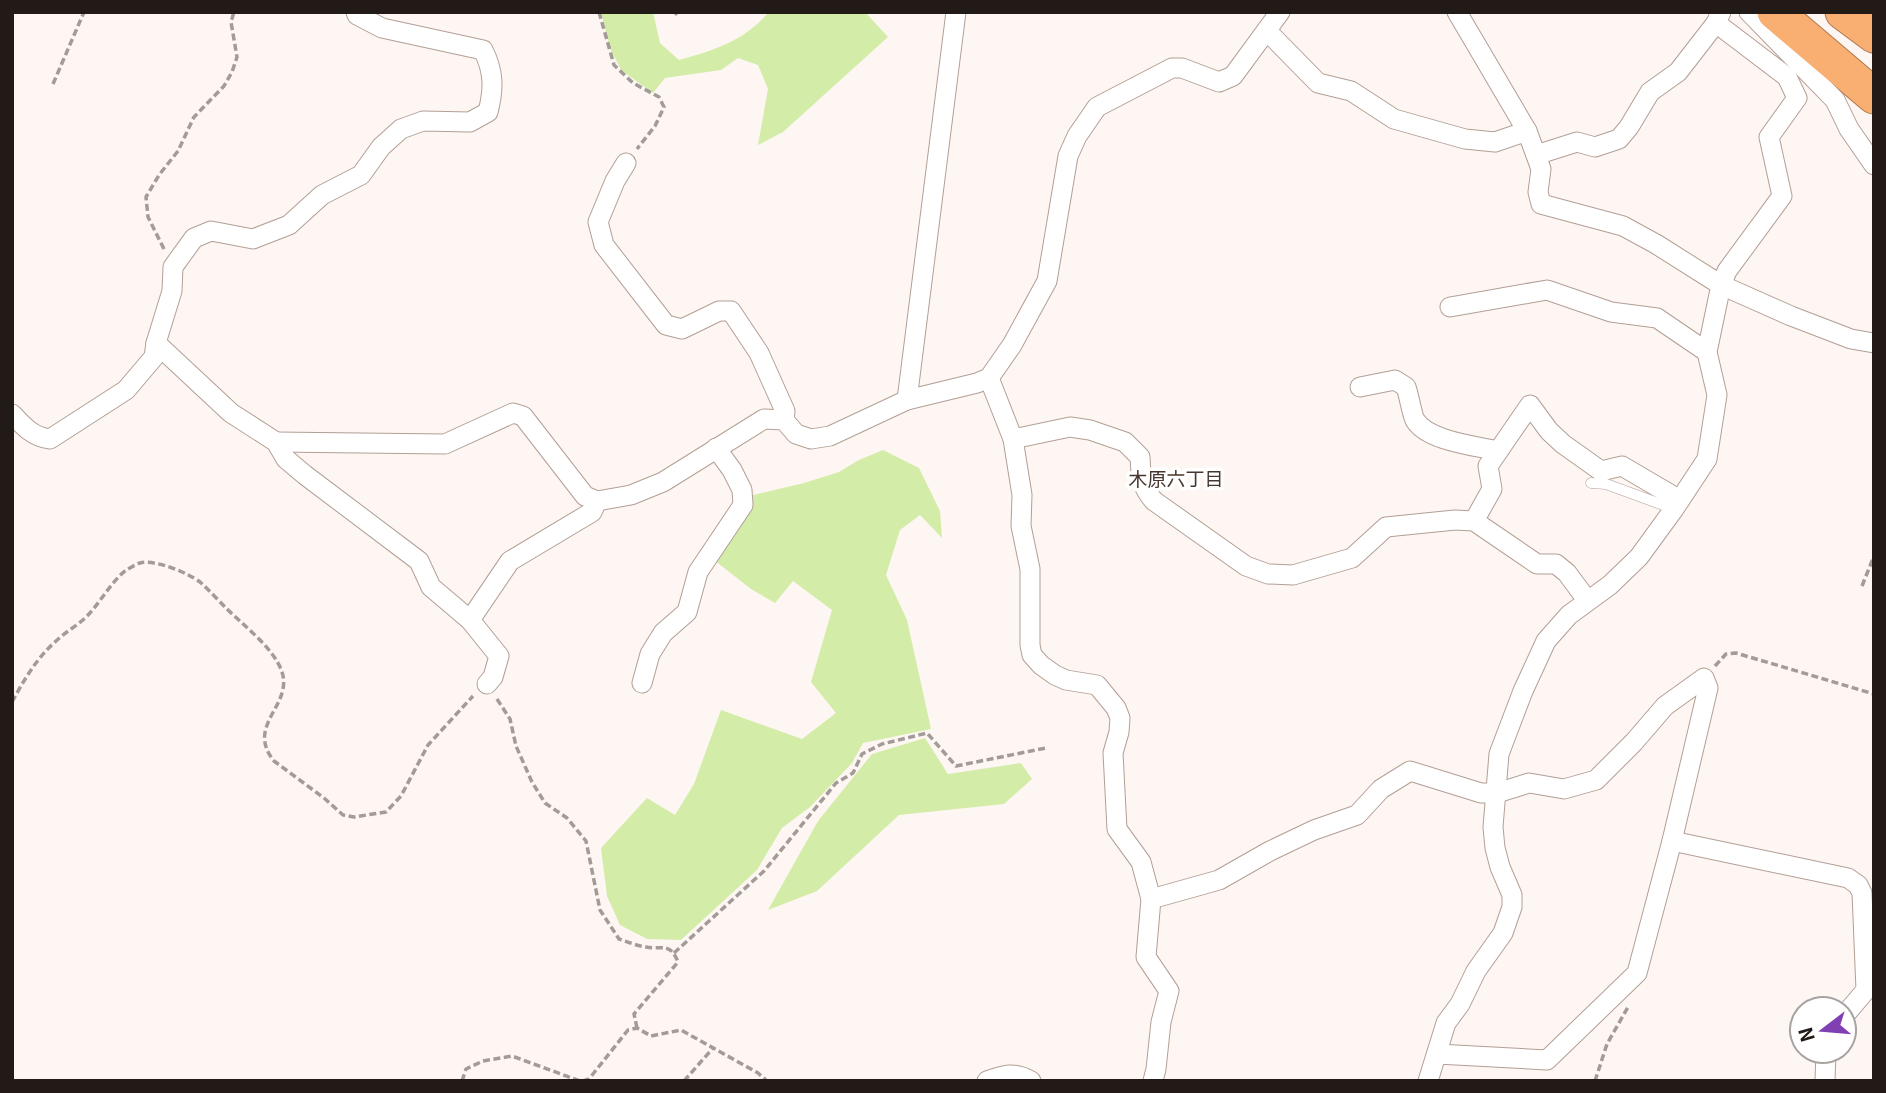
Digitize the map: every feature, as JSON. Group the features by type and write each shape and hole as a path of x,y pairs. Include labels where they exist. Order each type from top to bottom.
{"highway":[{"path":"1775,12 1874,96"},
{"path":"1843,12 1874,35"}],"street":[{"path":"12,414 24,428 41,438 50,439 126,390 154,357 172,291 173,267 194,238 211,230 253,239 289,225 322,195 361,174 381,147 401,129 423,121 470,122 488,112 494,92 489,62 483,50 382,29 356,12"},
{"path":"907,400 956,12"},
{"path":"276,442 445,444 513,413 523,416 585,496 597,502 631,495 663,482 764,419 784,420 796,434 811,439 830,436 907,400 989,378 1012,345 1047,281 1068,156 1077,136 1097,107 1172,68 1182,68 1219,82 1233,76 1280,12"},
{"path":"1457,12 1527,131 1541,169 1538,192 1541,204 1623,226 1721,285 1851,339 1874,343"},
{"path":"1749,12 1835,100 1849,129 1874,165"},
{"path":"1428,1081 1446,1023 1461,1004 1476,971 1503,933 1512,907 1512,895 1495,848 1493,827 1499,754 1546,640 1569,615 1610,585 1639,556 1707,459 1717,395 1707,352 1721,285 1727,271 1782,196 1769,137 1797,98 1787,77 1718,18 1678,72 1650,92 1619,139 1595,147 1577,142 1536,155"},
{"path":"1266,31 1318,83 1351,91 1394,119 1465,139 1495,142 1527,131"},
{"path":"626,163 615,181 598,222 604,245 666,325 682,329 719,311 731,311 759,353 785,411 784,420"},
{"path":"1450,307 1547,290 1611,312 1657,318 1707,352"},
{"path":"156,344 231,414 276,442 286,459 305,475 419,561 431,587 470,620 499,656 494,677 487,684"},
{"path":"989,378 1013,439 1022,495 1021,526 1030,569 1032,655 1055,675 1066,680 1097,685 1116,708 1119,718 1119,732 1113,753 1117,829 1141,862 1151,899 1146,957 1169,991 1160,1022 1151,1077"},
{"path":"1360,387 1395,380 1406,387 1415,420 1425,430 1441,438 1498,451"},
{"path":"1474,521 1492,489 1488,466 1530,405 1549,431 1601,471 1622,466 1677,505"},
{"path":"1013,439 1070,427 1090,430 1125,442 1140,457 1140,476 1145,491 1154,501 1246,566 1268,573 1293,575 1352,558 1386,527 1455,520 1474,521 1537,564 1556,564 1567,573 1587,600"},
{"path":"642,683 650,654 663,633 687,612 698,572 743,505 742,490 716,448"},
{"path":"470,620 510,561 592,512 597,502"},
{"path":"1151,899 1219,880 1314,830 1357,815 1381,789 1410,771 1480,793 1497,793 1529,783 1564,789 1596,780 1665,706 1704,678 1708,688 1672,841 1637,972 1547,1060 1437,1054"},
{"path":"1672,841 1848,878 1858,885 1862,893 1866,990 1858,999"},
{"path":"987,1081 1008,1073 1031,1081"}],"lane":[{"path":"1591,483 1606,484 1677,505"}],"path":[{"path":"53,84 84,12"},
{"path":"173,267 148,217 146,197 178,151 194,117 224,86 232,72 237,57 231,22 234,12"},
{"path":"599,12 614,65 633,83 659,97 664,107 655,126 626,163"},
{"path":"1861,586 1874,556"},
{"path":"12,702 32,667 55,642 85,618 121,575 142,562 164,565 198,581 272,653 282,671 284,682 280,700 266,723 264,742 268,753 274,761 343,815 354,817 386,812 401,796 428,745 468,700 487,684 510,719 516,746 545,803 567,818 586,841 600,910 619,939 648,948 667,947 678,962 634,1014 637,1028"},
{"path":"1704,678 1726,654 1736,653 1874,694"},
{"path":"674,953 764,871 836,783 853,773 862,754 882,744 927,733 956,766 1046,748"},
{"path":"1595,1081 1606,1044 1626,1012 1640,978 1637,972"},
{"path":"462,1081 467,1069 483,1061 512,1056 582,1081 589,1079 628,1030 637,1028 651,1036 681,1030 758,1073 767,1081"},
{"path":"684,1081 713,1047"}],"green space":[{"path":"601,12 653,12 660,43 679,60 728,43 749,30 769,12 865,12 888,37 783,132 758,145 768,89 758,65 738,58 721,70 665,78 653,93 621,70 610,48"},
{"path":"883,450 919,468 940,511 942,538 920,515 900,530 886,575 907,620 931,729 863,743 852,763 810,807 782,828 757,870 681,940 647,939 620,925 607,896 601,848 647,798 675,815 694,784 721,710 802,739 836,713 811,682 832,610 793,581 775,603 751,589 714,560 753,495 839,472"},
{"path":"925,738 948,774 1021,763 1032,779 1004,804 899,815 817,891 768,910 818,821 872,754"}],"district":[{"name":"木原六丁目","path":"1176,477"}]}
